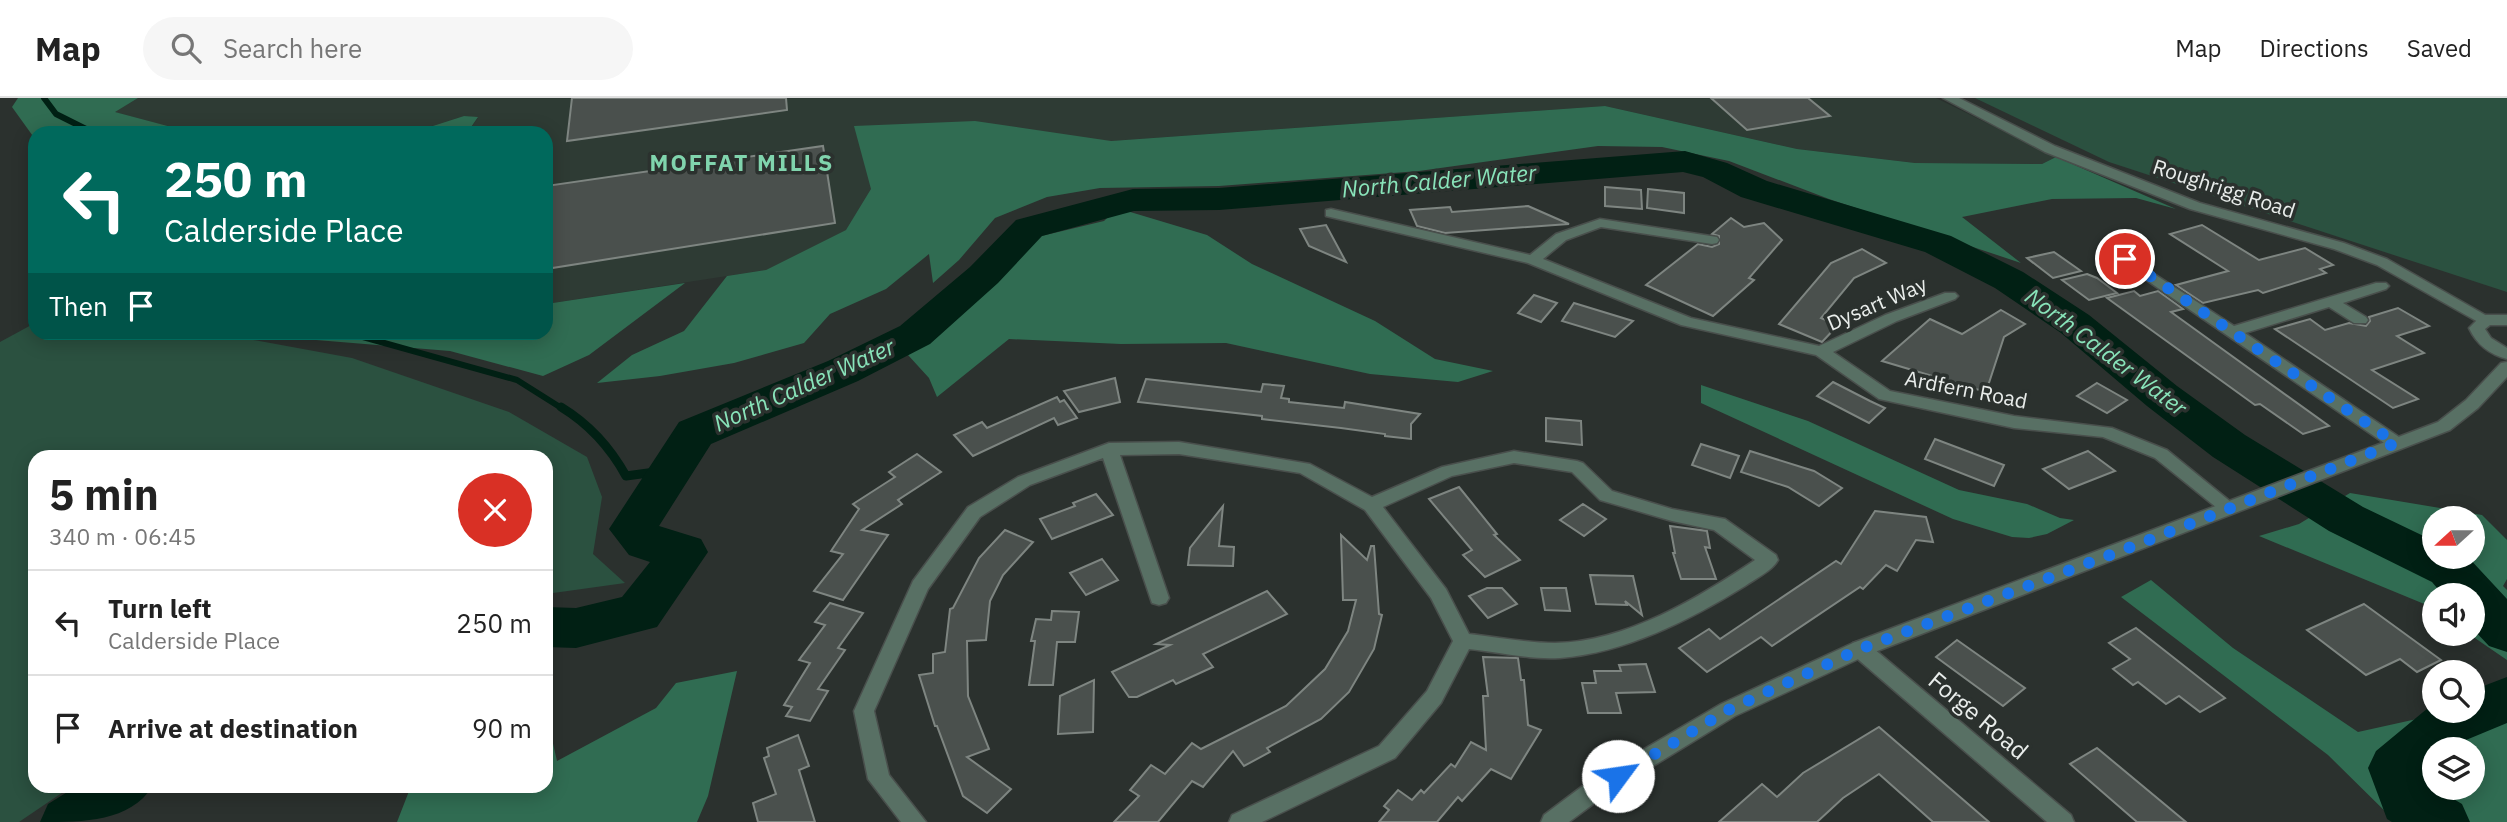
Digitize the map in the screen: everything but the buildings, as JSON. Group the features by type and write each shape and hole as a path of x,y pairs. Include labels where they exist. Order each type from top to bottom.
{"street":[{"name":"Roughrigg Road","path":"1949,98 2050,149 2195,206 2339,246 2382,262 2486,320"},
{"name":"Ardfern Road","path":"1331,214 1533,260 1687,322 1821,351 1885,396 2014,422 2106,432 2161,454 2228,507"},
{"path":"1533,260 1561,237 1600,223 1712,240"},
{"path":"2125,259 2396,443"},
{"path":"2231,332 2381,286"},
{"name":"Dysart Way","path":"1821,351 1891,318 1950,296"},
{"path":"2330,301 2360,320"},
{"path":"2507,320 2486,320 2477,328 2488,344 2507,354"},
{"path":"1552,822 1596,789 1728,710 1860,649 2444,426 2472,404 2507,367"},
{"path":"1109,449 1159,598"},
{"path":"915,822 879,779 864,711 920,586 974,512 1024,481 1109,449 1179,449 1304,468 1371,505 1439,594 1463,641"},
{"path":"1371,505 1448,471 1514,457 1577,467 1606,496 1672,516 1719,524 1769,560 1732,586 1641,631 1563,650 1463,641"},
{"path":"1240,822 1387,752 1434,697 1463,641"},
{"name":"Forge Road","path":"1860,649 2063,822"}],"shaded area":[{"path":"138,98 1936,98 2056,157 2042,164 1915,163 1797,149 1605,106 1111,141 846,230 766,270 553,303 553,126 472,126 478,118 464,116 433,126 167,126 114,112"}],"green space":[{"path":"18,98 138,98 115,112 168,126 28,126 28,129 12,107"},
{"path":"1975,98 2507,98 2507,292 2109,162"},
{"path":"1605,106 1797,149 1915,163 2042,164 2056,157 2176,209 2136,198 2052,199 1962,217 2021,263 1829,199 1729,161 1662,147 1598,146 1419,171 1219,186 1100,188 1047,197 995,218 959,260 933,283 929,254 886,289 830,314 804,343 734,363 660,376 597,383 632,355 684,331 727,276 766,270 846,230 871,189 854,126 975,121 1111,141"},
{"path":"464,116 478,117 472,126 433,126"},
{"path":"1117,208 1207,235 1252,264 1375,321 1435,359 1493,371 1458,382 1370,374 1226,343 1121,344 1009,339 937,397 929,378 908,355 983,290 1029,239 1104,221"},
{"path":"685,283 589,355 543,376 450,351 316,340 553,340 553,303"},
{"path":"28,327 28,340 253,340 352,358 509,412 587,457 602,497 593,554 625,583 553,593 553,450 28,450 28,793 62,793 19,822 0,822 0,342"},
{"path":"1701,385 1808,421 1959,490 2027,504 2060,518 2074,520 2047,534 2029,538 2012,537 1953,519 1701,403"},
{"path":"2350,493 2428,506 2422,506 2422,569 2485,569 2485,518 2507,540 2507,579 2503,586 2507,590 2507,660 2485,645 2485,583 2422,583 2422,603 2259,536 2299,524"},
{"path":"2151,580 2233,648 2358,732 2422,718 2422,723 2485,723 2485,703 2507,698 2507,822 2396,822 2328,755 2121,597"},
{"path":"737,671 708,796 697,822 397,822 408,793 553,793 553,744 557,761 656,708 676,683"}],"waterway":[{"path":"44,98 56,114 80,126"},
{"name":"North Calder Water","path":"553,627 576,628 639,613 684,552 646,543 633,529 695,433 843,371 915,335 984,275 1029,228 1133,200 1219,199 1685,161 1715,170 1754,189 1938,244 2009,280 2075,324 2162,396 2229,446 2346,519 2449,569 2461,583"},
{"path":"374,340 517,380 563,409"},
{"path":"561,407 598,437 626,476 670,470"},
{"name":"North Calder Water","path":"2485,609 2507,632"},
{"name":"North Calder Water","path":"2441,822 2407,801 2396,768 2447,724 2507,699"},
{"name":"North Calder Water","path":"69,822 113,793"}],"district":[{"name":"MOFFAT MILLS","path":"742,163"}],"route":[{"path":"1618,776 1728,710 1860,649 2396,443 2125,259"}]}
